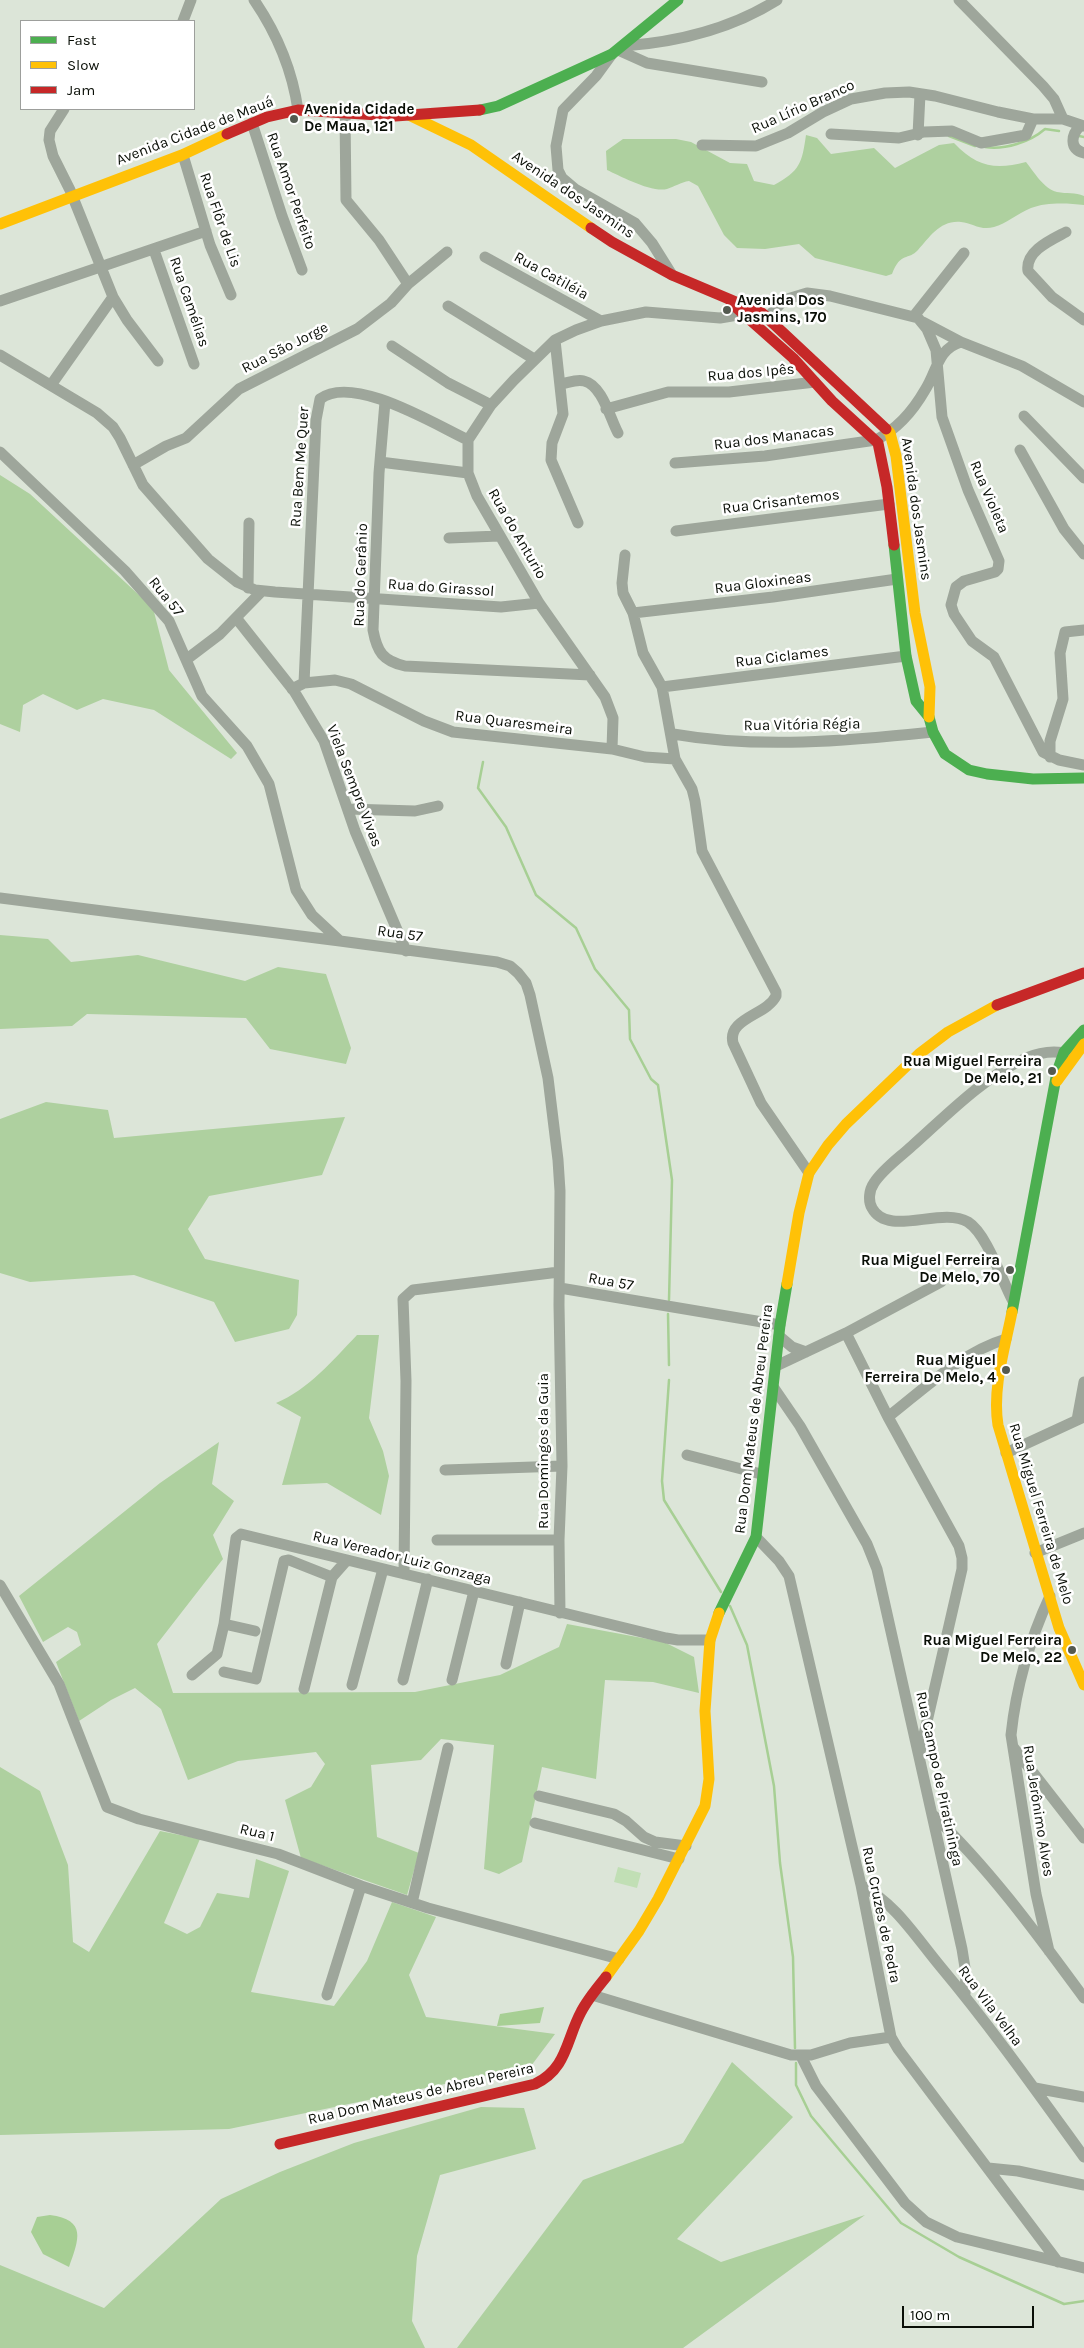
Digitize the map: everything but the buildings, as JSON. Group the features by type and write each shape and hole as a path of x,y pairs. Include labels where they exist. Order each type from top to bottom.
{"street":[{"path":"183,20 191,0"},
{"path":"254,0 266,16 285,56 294,82 298,110"},
{"name":"Avenida Cidade de Mauá","path":"0,224 72,194 183,155 271,115 298,110 344,114 408,115 468,112 498,106 618,50 678,0"},
{"path":"672,275 652,243 635,223 575,189 562,178 558,170 556,146 562,110 596,76 618,50 702,33 736,20 777,0"},
{"path":"958,0 1044,86 1054,99 1063,119 1082,126 1073,141 1076,150 1084,153"},
{"path":"618,50 647,63 762,82"},
{"name":"Rua Lírio Branco","path":"702,145 756,146 788,133 823,112 850,100 885,93 920,94 1033,118 1063,119"},
{"path":"918,135 920,94"},
{"path":"63,110 54,122 49,140 53,156 72,194 113,297 126,320 158,361"},
{"path":"344,114 346,200 374,233 408,284"},
{"name":"Avenida dos Jasmins","path":"408,115 471,145 605,237 672,275 722,295 748,310 768,316 849,391 890,433 896,456 919,640 930,686 929,717 933,732 945,754 969,770 987,774 1033,779 1084,778"},
{"path":"831,134 899,138 918,135 924,132 952,131 981,143 1026,135 1033,118"},
{"name":"Rua Amor Perfeito","path":"252,123 282,216 302,270"},
{"name":"Rua Flôr de Lis","path":"183,155 206,231 231,295"},
{"path":"0,301 206,231"},
{"path":"1066,232 1029,258 1028,271 1052,297 1084,320"},
{"name":"Rua Camélias","path":"154,250 194,364"},
{"name":"Rua São Jorge","path":"133,465 166,446 186,438 238,389 357,329 391,303 408,284 447,252"},
{"path":"916,317 964,253"},
{"name":"Rua Catiléia","path":"486,257 601,321"},
{"path":"768,316 784,300 807,294 830,296 916,317 961,342 1022,366 1084,402"},
{"path":"51,385 113,297"},
{"path":"448,306 534,360"},
{"path":"468,440 491,405 555,340 601,321 646,312 720,318 748,310"},
{"name":"Avenida dos Jasmins","path":"748,310 832,401 876,440 882,456 889,504 906,656 916,700 929,717"},
{"name":"Rua Violeta","path":"916,317 932,339 937,363 942,417 968,490 999,560 998,569 995,572 964,581 956,587 951,600 952,609 972,641 994,658 1037,744 1050,757"},
{"path":"555,340 563,414 552,443 550,460 578,523"},
{"path":"890,433 919,400 928,385 937,363 948,348 961,342"},
{"path":"392,346 448,383 491,405"},
{"name":"Rua do Girassol","path":"0,354 97,413 113,427 143,485 208,559 226,574 248,588 262,592 501,607 539,603"},
{"path":"560,384 578,380 590,383 598,393 618,433"},
{"name":"Rua dos Ipês","path":"606,409 652,395 690,391 730,392 815,382"},
{"name":"Rua Bem Me Quer","path":"304,683 316,420 320,399 332,392 364,393 468,440"},
{"name":"Rua do Gerânio","path":"385,402 380,462 374,598 373,630 376,648 387,660 395,664 590,675"},
{"path":"1024,416 1084,478"},
{"name":"Rua dos Manacas","path":"675,463 765,456 876,440 890,433"},
{"name":"Rua do Anturio","path":"468,440 468,472 480,504 539,603 605,697 612,713 614,726 612,749"},
{"path":"1020,450 1064,529 1084,554"},
{"name":"Rua 57","path":"0,452 125,571 169,621 202,696 247,746 269,784 296,890 312,915 340,941 497,962 510,966 526,983 538,1026 548,1078 558,1160 560,1191 560,1288 779,1331"},
{"path":"380,462 468,472"},
{"name":"Rua Crisantemos","path":"676,531 889,504"},
{"path":"248,588 249,523"},
{"path":"449,538 500,536"},
{"path":"625,555 622,583 633,613 643,653 662,687 673,734 675,759 692,789 704,857 770,977 776,992 776,996 770,1004 734,1029 731,1036 733,1043 761,1102 809,1173"},
{"name":"Rua Gloxineas","path":"633,613 773,597 897,578"},
{"path":"187,660 237,619 262,592"},
{"name":"Viela Sempre Vivas","path":"237,619 292,689 324,741 372,873 406,951"},
{"path":"1084,630 1066,632 1060,653 1063,699 1050,741 1050,757 1084,765"},
{"name":"Rua Ciclames","path":"662,687 906,656"},
{"name":"Rua Quaresmeira","path":"304,683 335,680 351,684 416,718 453,732 612,749 645,757 675,759"},
{"path":"292,689 304,683"},
{"name":"Rua Vitória Régia","path":"673,734 723,742 813,742 933,732"},
{"path":"348,809 414,811 438,806"},
{"path":"0,898 340,941"},
{"name":"Rua Dom Mateus de Abreu Pereira","path":"280,2144 508,2091 546,2079 559,2066 577,2018 658,1900 686,1846 708,1793 705,1711 710,1640 718,1614 756,1537 761,1474 774,1388 779,1331 798,1213 809,1173 828,1145 866,1104 920,1054 948,1032 984,1010 1021,994 1084,972"},
{"name":"Rua Miguel Ferreira de Melo","path":"1084,1030 1064,1052 1057,1072 1006,1339 996,1407 998,1425 1059,1628 1084,1685"},
{"name":"Rua Miguel Ferreira de Melo","path":"1056,1082 1080,1055 1084,1044"},
{"path":"1013,1301 983,1241 969,1223 962,1219 942,1217 889,1221 874,1212 870,1206 870,1190 883,1172 967,1096 1002,1071 1026,1058 1042,1053 1064,1052 1080,1055"},
{"path":"404,1574 406,1381 403,1299 413,1290 559,1272"},
{"path":"776,1366 846,1333 941,1282"},
{"name":"Rua Domingos da Guia","path":"560,1288 562,1466 559,1540 560,1613"},
{"path":"779,1331 792,1347 806,1352"},
{"path":"846,1333 888,1417 959,1546 962,1558 962,1569 919,1756"},
{"path":"888,1417 970,1355 990,1344 1006,1339"},
{"path":"1006,1453 1080,1418 1084,1382"},
{"name":"Rua Campo de Piratininga","path":"774,1388 800,1426 866,1544 877,1569 962,1949 966,1974 965,1994"},
{"path":"686,1456 761,1474"},
{"path":"445,1470 562,1466"},
{"path":"1035,1552 1084,1533"},
{"name":"Rua Vereador Luiz Gonzaga","path":"192,1675 217,1654 224,1624 236,1538 239,1535 678,1640 710,1640"},
{"name":"Rua Cruzes de Pedra","path":"756,1537 779,1560 789,1576 861,1885 892,2037 898,2049 1058,2262"},
{"path":"437,1540 559,1540"},
{"path":"224,1672 256,1679 284,1561 289,1560 332,1577"},
{"path":"304,1689 332,1577 347,1560"},
{"path":"352,1685 383,1569"},
{"path":"403,1680 428,1579"},
{"name":"Rua 1","path":"0,1585 7,1600 59,1684 107,1807 139,1818 278,1854 361,1886 412,1903 619,1959"},
{"path":"452,1680 474,1591"},
{"name":"Rua Jerônimo Alves","path":"1050,1596 1031,1641 1013,1718 1013,1747 1036,1894 1049,1951 1084,1998"},
{"path":"506,1664 520,1602"},
{"path":"1039,1620 1059,1628"},
{"path":"224,1624 255,1631"},
{"path":"1013,1747 1084,1838"},
{"path":"412,1903 448,1748"},
{"path":"539,1796 614,1814 626,1821 644,1837 655,1842 686,1846"},
{"path":"932,1814 977,1860 1020,1911 1049,1951"},
{"path":"535,1824 679,1859"},
{"name":"Rua Vila Velha","path":"861,1885 878,1894 892,1907 965,1994 1084,2157"},
{"path":"327,1995 361,1886"},
{"path":"592,1995 780,2053 801,2056 850,2044 892,2037"},
{"path":"801,2056 816,2086 905,2203 926,2222 957,2237 1084,2268"},
{"path":"1035,2088 1084,2097"},
{"path":"988,2168 1018,2170 1084,2185"}],"shaded area":[{"path":"806,135 817,138 831,154 874,148 895,168 939,145 954,143 962,151 979,162 1005,166 1026,162 1040,180 1052,190 1084,196 1084,205 1057,204 1037,206 1026,210 999,226 989,228 961,222 947,224 936,230 918,250 898,262 892,274 886,276 815,258 799,244 765,249 737,248 724,235 698,186 689,181 667,189 653,189 607,170 606,151 623,139 676,139 691,142 730,163 747,164 754,181 774,185 789,175 798,165 803,153"},
{"path":"0,475 30,494 153,608 169,670 237,753 231,759 154,710 103,699 77,710 43,694 23,705 20,732 0,724"},
{"path":"0,935 48,939 71,962 138,955 245,981 278,967 326,974 351,1048 346,1064 270,1049 246,1018 87,1014 72,1026 0,1029"},
{"path":"46,1102 108,1110 114,1138 345,1117 322,1175 209,1196 188,1229 205,1259 299,1280 297,1315 289,1329 235,1342 214,1302 134,1275 30,1282 0,1273 0,1119"},
{"path":"357,1335 379,1335 369,1418 383,1451 389,1476 381,1515 327,1483 282,1485 301,1417 276,1403 310,1382"},
{"path":"219,1442 212,1484 234,1501 213,1535 223,1559 157,1644 173,1693 415,1692 500,1675 559,1647 567,1624 664,1642 694,1657 699,1693 653,1682 605,1680 596,1779 542,1767 522,1862 499,1874 484,1869 494,1745 441,1739 421,1760 371,1765 377,1837 419,1853 407,1895 301,1858 285,1800 311,1787 325,1764 316,1752 238,1761 188,1780 161,1709 135,1688 111,1700 79,1721 56,1662 81,1645 77,1632 68,1627 43,1642 19,1596 160,1483"},
{"path":"0,1767 40,1791 68,1865 73,1942 89,1952 160,1831 200,1839 164,1923 187,1934 200,1927 217,1893 249,1898 256,1859 289,1871 251,1992 334,2006 367,1961 392,1902 436,1917 409,1975 426,2017 555,2034 531,2066 229,2129 0,2135"},
{"path":"618,1867 641,1873 637,1888 614,1882"},
{"path":"544,2007 540,2023 497,2026 500,2014"},
{"path":"732,2062 793,2117 677,2239 721,2262 865,2215 683,2348 457,2348 583,2180 683,2143"},
{"path":"481,2107 524,2108 536,2149 440,2175 417,2256 412,2321 425,2348 0,2348 0,2265 104,2308 221,2199 280,2172 354,2143"},
{"path":"50,2215 70,2221 75,2226 77,2240 69,2267 43,2254 31,2232 37,2217"}],"waterway":[{"path":"985,147 993,148 1017,144 1032,138 1045,129 1059,131"},
{"path":"949,136 975,146"},
{"path":"1079,136 1084,137"},
{"path":"483,762 478,788 506,827 536,895 576,928 595,969 629,1010 630,1039 651,1079 658,1085 672,1180 669,1300"},
{"path":"668,1314 669,1365"},
{"path":"669,1380 662,1481 664,1500 721,1592"},
{"path":"730,1606 747,1645 774,1786 780,1863 793,1957 795,2048"},
{"path":"796,2063 796,2085 811,2116 901,2223 959,2257 1064,2304 1084,2301"}],"traffic: fast":[{"path":"480,110 498,106 612,54 678,0"},
{"path":"894,545 906,656 916,701 929,717 933,732 945,754 969,770 987,774 1033,779 1084,778"},
{"path":"1012,1312 1057,1072 1064,1052 1084,1030"},
{"path":"719,1613 756,1537 780,1325 787,1284"}],"traffic: slow":[{"path":"409,115 471,145 591,228"},
{"path":"0,224 182,155 227,134"},
{"path":"886,429 890,433 896,456 915,613 930,687 929,717"},
{"path":"787,1284 799,1213 809,1173 828,1145 846,1124 919,1054 948,1032 997,1005"},
{"path":"1057,1081 1084,1044"},
{"path":"1012,1312 998,1382 998,1425 1059,1628 1084,1685"},
{"path":"606,1977 639,1931 658,1899 705,1806 709,1779 705,1711 710,1640 719,1613"}],"traffic: jam":[{"path":"227,134 267,117 298,110 395,116 480,110"},
{"path":"591,228 612,242 672,275 762,313 886,429"},
{"path":"731,303 793,358 832,401 878,443 887,487 894,545"},
{"path":"997,1005 1084,973"},
{"path":"280,2144 535,2084 546,2078 560,2062 583,2008 606,1977"}],"place":[{"name":"Avenida Cidade De Maua, 121","path":"294,119"},
{"name":"Avenida Dos Jasmins, 170","path":"727,310"},
{"name":"Rua Miguel Ferreira De Melo, 21","path":"1052,1071"},
{"name":"Rua Miguel Ferreira De Melo, 70","path":"1010,1270"},
{"name":"Rua Miguel Ferreira De Melo, 4","path":"1006,1370"},
{"name":"Rua Miguel Ferreira De Melo, 22","path":"1072,1650"}]}
